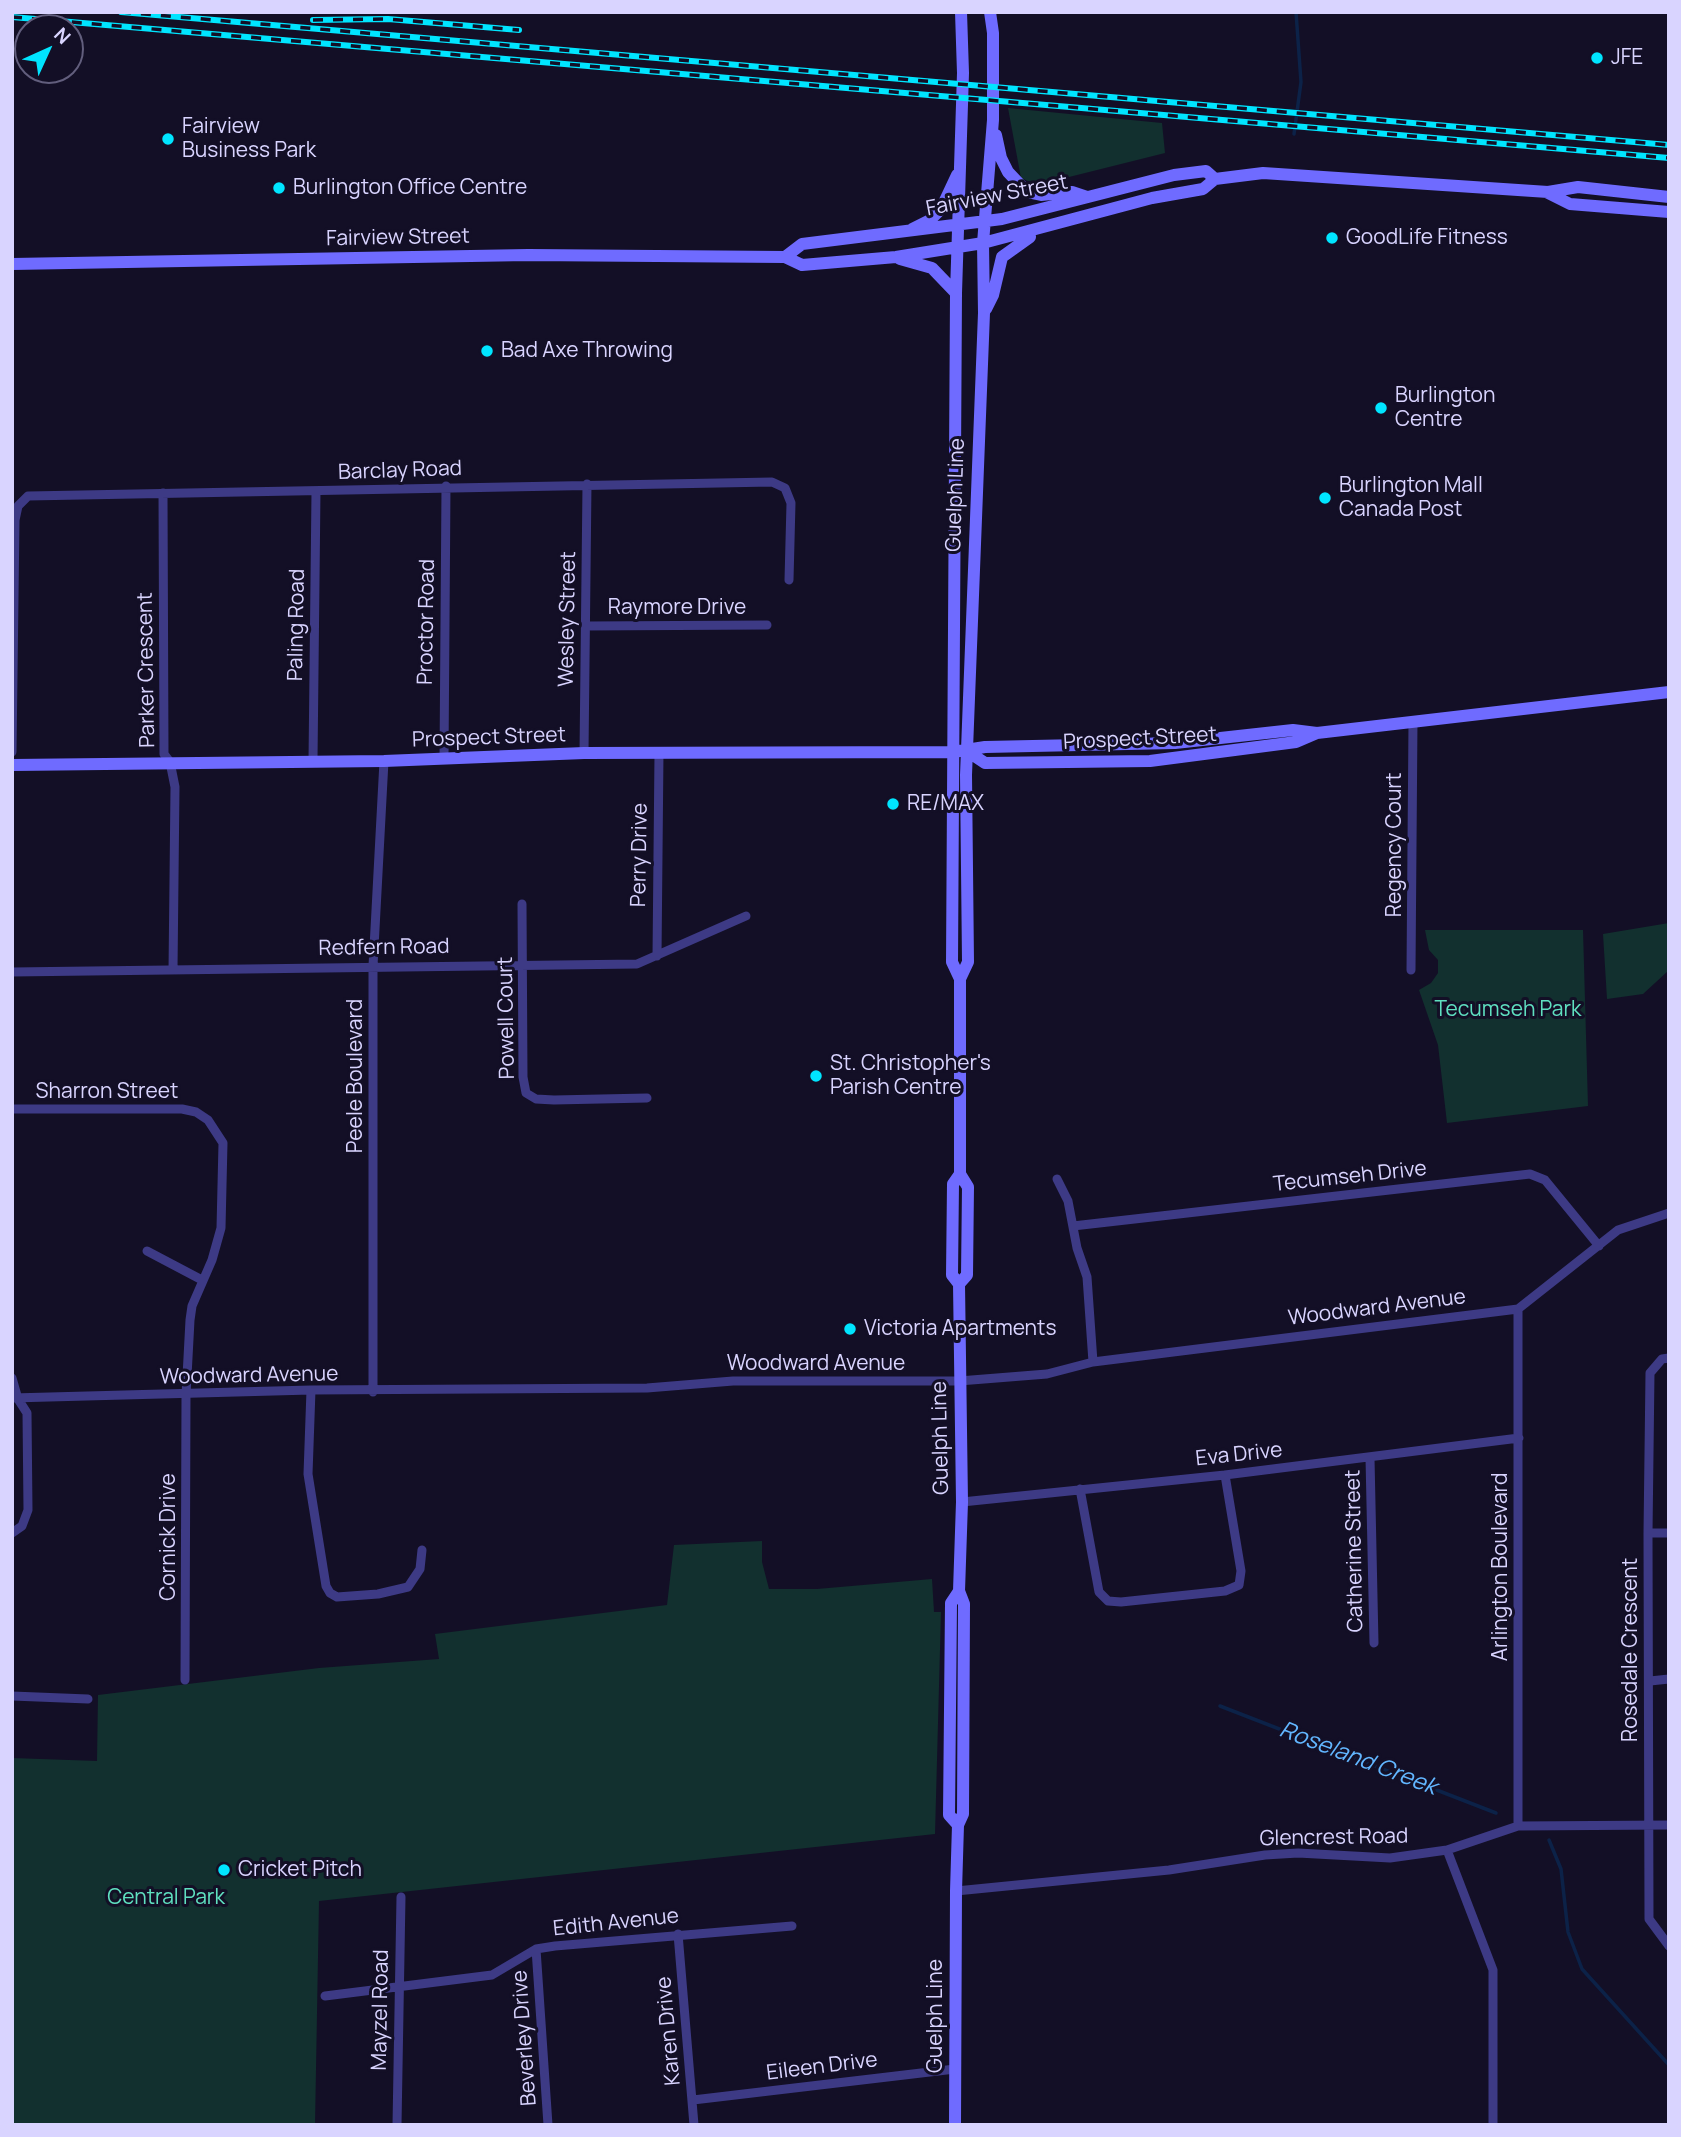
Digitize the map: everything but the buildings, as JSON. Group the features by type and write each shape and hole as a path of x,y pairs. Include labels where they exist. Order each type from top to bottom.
{"main road":[{"name":"Guelph Line","path":"955,2125 958,1825 949,1815 951,1603 959,1591 962,1502 959,1284 952,1275 953,1184 960,1174 960,979 952,962 957,293 963,52 961,12"},
{"name":"Guelph Line","path":"960,979 968,962 967,751 984,313 983,243 993,120 990,12"},
{"path":"993,120 1000,158 1019,186 1041,195 1072,192 1088,197"},
{"path":"900,234 930,220 942,209 960,169"},
{"name":"Fairview Street","path":"785,257 802,244 985,222 1197,172 1206,171 1215,179"},
{"name":"Fairview Street","path":"12,264 528,255 785,257 802,265 896,257 983,243 1152,198 1203,189 1215,179 1263,173 1548,192 1578,187 1669,197"},
{"name":"Fairview Street","path":"1548,192 1570,204 1669,212"},
{"path":"984,313 993,295 1002,257 1040,229"},
{"path":"896,257 932,268 957,293"},
{"name":"Prospect Street","path":"967,751 985,763 1150,761 1284,744 1317,733 1669,692"},
{"name":"Prospect Street","path":"12,765 384,761 584,753 953,752 985,747 1175,743 1293,730 1317,733"}],"street":[{"name":"Barclay Road","path":"12,752 15,520 18,506 28,496 446,486 772,482 785,488 791,502 789,580"},
{"name":"Wesley Street","path":"584,753 587,484"},
{"name":"Proctor Road","path":"444,759 446,486"},
{"name":"Paling Road","path":"313,760 316,491"},
{"name":"Parker Crescent","path":"163,493 164,754 170,762 175,787 173,970"},
{"name":"Raymore Drive","path":"586,626 767,625"},
{"name":"Regency Court","path":"1411,970 1413,721"},
{"name":"Perry Drive","path":"657,956 659,753"},
{"name":"Peele Boulevard","path":"373,1392 373,966 384,761"},
{"name":"Powell Court","path":"522,904 523,1077 526,1093 536,1099 647,1098"},
{"name":"Redfern Road","path":"12,972 524,963 637,964 746,916"},
{"name":"Sharron Street","path":"12,1110 182,1109 196,1112 208,1120 223,1143 224,1192 221,1228 192,1306 186,1395"},
{"name":"Tecumseh Drive","path":"1073,1226 1530,1174 1545,1180 1599,1246"},
{"path":"1057,1179 1068,1201 1087,1277 1093,1362"},
{"path":"1518,1309 1618,1230 1669,1213"},
{"path":"147,1251 202,1280"},
{"name":"Woodward Avenue","path":"15,1399 311,1390 373,1392 647,1388 749,1381 959,1381 1046,1374 1093,1362 1518,1309"},
{"name":"Arlington Boulevard","path":"1518,1309 1518,1826"},
{"name":"Rosedale Crescent","path":"1669,1358 1662,1359 1650,1373 1648,1533 1649,1919 1669,1946"},
{"path":"12,1378 15,1399 27,1413 28,1510 22,1526 12,1533"},
{"path":"311,1390 308,1474 326,1586 330,1592 337,1597 378,1594 408,1587 420,1569 422,1549"},
{"name":"Cornick Drive","path":"185,1680 186,1395"},
{"name":"Eva Drive","path":"962,1502 1225,1475 1519,1438"},
{"name":"Catherine Street","path":"1370,1458 1374,1643"},
{"path":"1080,1489 1099,1592 1108,1601 1121,1602 1225,1591 1239,1585 1241,1571 1225,1475"},
{"path":"1648,1533 1669,1533"},
{"path":"1650,1681 1669,1679"},
{"path":"12,1696 88,1699"},
{"name":"Glencrest Road","path":"956,1891 1170,1870 1265,1855 1298,1853 1390,1858 1447,1850 1518,1826 1649,1828 1669,1825"},
{"path":"1447,1850 1493,1970 1493,2125"},
{"name":"Mayzel Road","path":"397,2125 397,1989 401,1897"},
{"name":"Edith Avenue","path":"326,1996 492,1975 537,1949 678,1934 792,1926"},
{"name":"Karen Drive","path":"678,1934 694,2125"},
{"name":"Beverley Drive","path":"537,1949 548,2125"},
{"name":"Eileen Drive","path":"693,2100 955,2069"}],"green space":[{"path":"1008,108 1162,123 1165,153 1037,185 1021,178"},
{"path":"1669,923 1668,971 1643,994 1607,999 1603,934"},
{"name":"Tecumseh Park","path":"1425,930 1583,930 1588,1106 1447,1123 1438,1045 1419,990 1431,983 1438,973 1438,960 1429,950"},
{"name":"Central Park","path":"762,1541 762,1562 769,1589 817,1589 932,1579 934,1612 941,1612 935,1834 319,1901 315,2125 12,2125 12,1758 97,1761 98,1695 319,1668 439,1659 435,1634 667,1605 674,1545"}],"waterway":[{"path":"1294,134 1301,82 1296,12"},
{"name":"Roseland Creek","path":"1220,1706 1496,1813"},
{"name":"Roseland Creek","path":"1549,1840 1561,1869 1568,1932 1582,1969 1669,2065"}],"railway":[{"path":"121,12 1669,145"},
{"path":"12,17 1669,158"},
{"path":"313,20 388,19 519,30"}],"place":[{"name":"JFE","path":"1597,58"},
{"name":"Fairview Business Park","path":"168,139"},
{"name":"Burlington Office Centre","path":"279,188"},
{"name":"GoodLife Fitness","path":"1332,238"},
{"name":"Bad Axe Throwing","path":"487,351"},
{"name":"Burlington Centre","path":"1381,408"},
{"name":"Burlington Mall Canada Post","path":"1325,498"},
{"name":"RE/MAX","path":"893,804"},
{"name":"St. Christopher's Parish Centre","path":"816,1076"},
{"name":"Victoria Apartments","path":"850,1329"},
{"name":"Cricket Pitch","path":"224,1870"}]}
